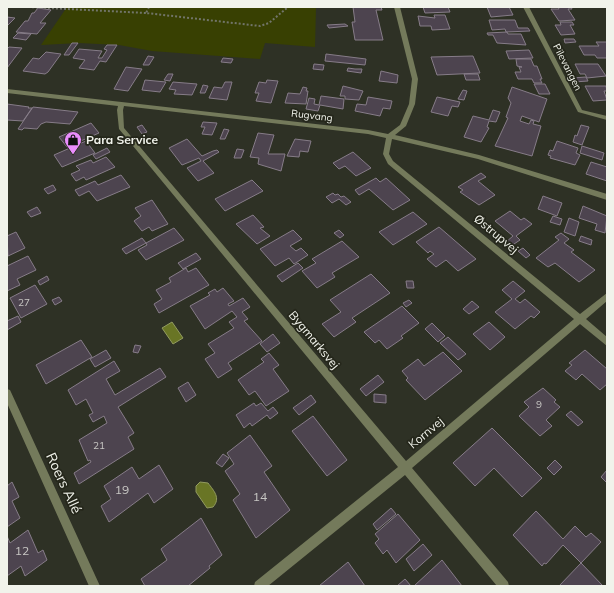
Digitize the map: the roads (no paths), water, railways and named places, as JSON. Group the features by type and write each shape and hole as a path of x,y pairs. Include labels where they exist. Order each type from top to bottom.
{"street":[{"path":"389,136 403,126 412,104 415,79 397,7"},
{"name":"Pilevangen","path":"526,7 580,111 607,118"},
{"name":"Rugvang","path":"7,91 368,132 479,156 607,197"},
{"name":"Bygmarksvej","path":"122,104 120,110 121,128 504,586"},
{"name":"Østrupvej","path":"389,136 386,154 390,162 607,342"},
{"name":"Kornvej","path":"259,586 405,468 607,296"},
{"name":"Roers Allé","path":"7,392 95,586"}],"place":[{"name":"Para Service","path":"73,155"}]}
